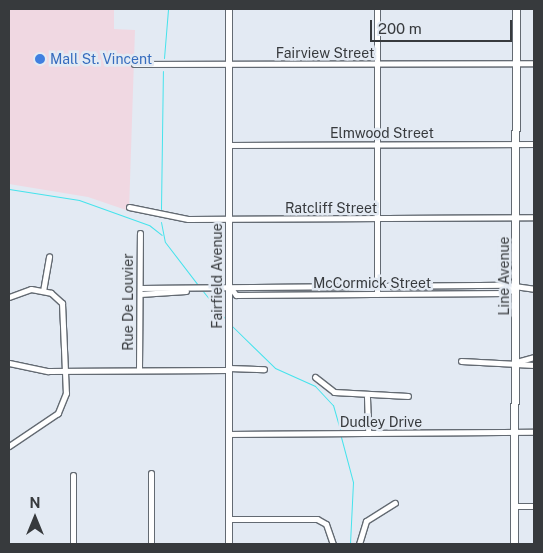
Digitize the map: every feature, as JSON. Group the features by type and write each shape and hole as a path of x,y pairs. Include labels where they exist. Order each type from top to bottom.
{"main road":[{"name":"Line Avenue","path":"514,544 518,361 514,289 516,9"}],"street":[{"name":"Fairfield Avenue","path":"229,544 229,316 231,291 229,220 230,9"},
{"path":"378,9 378,294"},
{"name":"Fairview Street","path":"134,64 534,63"},
{"name":"Elmwood Street","path":"229,145 534,144"},
{"name":"Ratcliff Street","path":"129,207 176,219 534,217"},
{"name":"Rue De Louvier","path":"140,233 140,370"},
{"path":"43,290 49,257"},
{"name":"McCormick Street","path":"231,291 302,287 378,286 534,289"},
{"path":"447,286 447,293"},
{"path":"301,294 302,287"},
{"name":"McCormick Street","path":"231,291 236,294 378,294 508,293 514,289"},
{"path":"9,298 21,290 43,290 57,297 64,309 65,371 65,400 58,413 9,446"},
{"path":"140,291 231,291"},
{"path":"461,361 518,361 534,357"},
{"path":"518,361 534,365"},
{"path":"9,363 65,371 264,368"},
{"path":"315,377 334,392 367,397 408,396"},
{"path":"367,397 368,433"},
{"name":"Dudley Drive","path":"229,434 534,432"},
{"path":"151,472 151,544"},
{"path":"73,475 73,544"},
{"path":"359,544 366,521 395,503"},
{"path":"514,506 534,506"},
{"path":"229,519 317,519 326,524 332,544"}],"shaded area":[{"path":"9,9 114,9 114,29 135,30 129,211 88,197 9,184"}],"waterway":[{"path":"164,58 168,9"},
{"path":"161,209 163,71"},
{"path":"9,189 79,200 149,225 162,235"},
{"path":"161,222 165,242 198,285"},
{"path":"202,290 226,320"},
{"path":"232,326 275,368 315,386 333,405 340,429"},
{"path":"341,437 353,482 350,544"}],"place":[{"name":"Mall St. Vincent","path":"40,59"}]}
